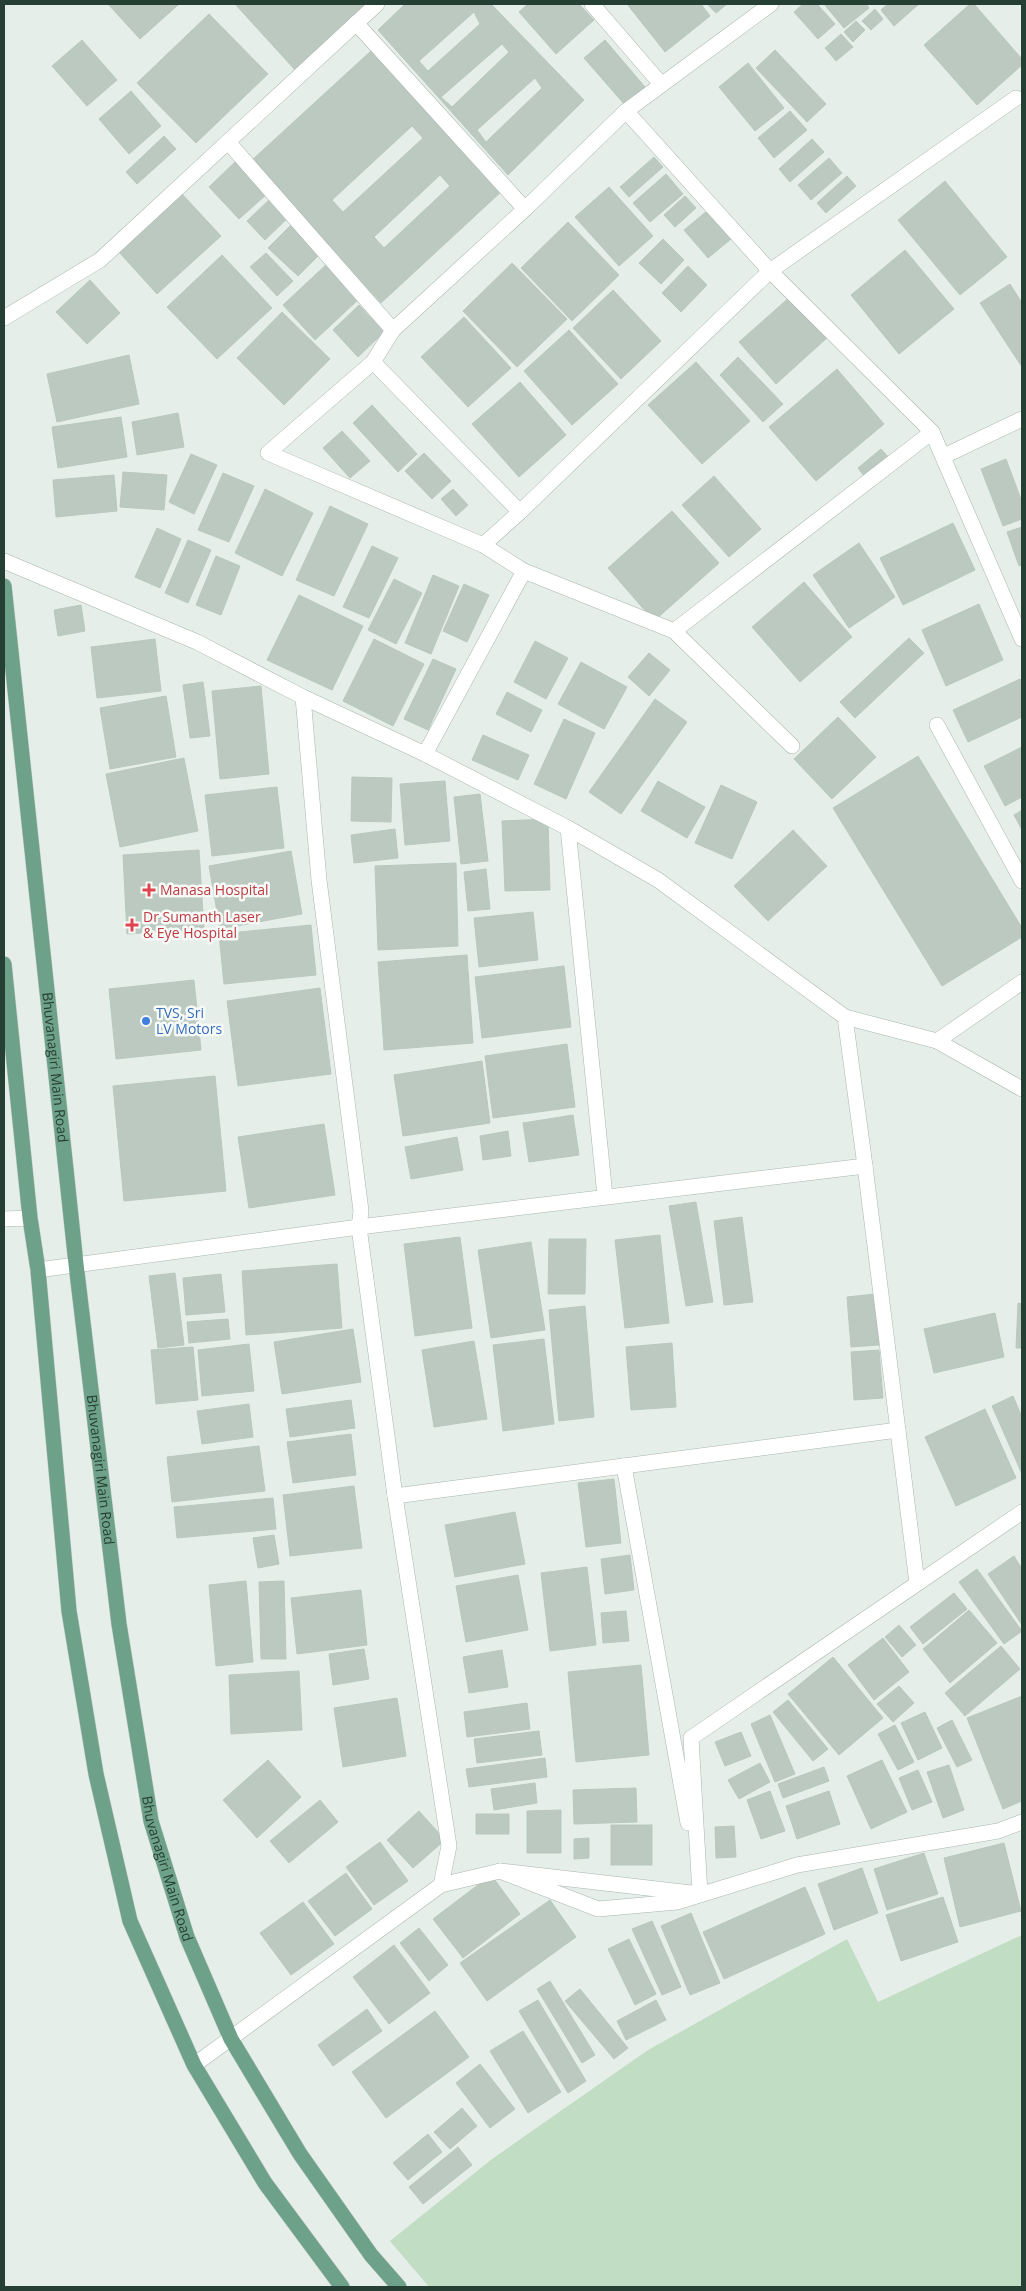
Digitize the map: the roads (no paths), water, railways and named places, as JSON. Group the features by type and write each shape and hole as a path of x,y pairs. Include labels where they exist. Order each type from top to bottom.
{"main road":[{"name":"Bhuvanagiri Main Road","path":"4,586 76,1264 120,1624 151,1821 187,1937 231,2039 300,2154 371,2255 400,2287"},
{"path":"4,964 30,1218 38,1270 69,1611 96,1774 130,1921 194,2065 265,2183 337,2286"}],"street":[{"path":"4,318 100,260 378,4"},
{"path":"592,4 661,84"},
{"path":"771,4 626,111 525,209 393,330 373,362 268,453 483,545 524,571 674,631 792,746"},
{"path":"356,23 525,209"},
{"path":"483,545 520,512 770,271 1016,98"},
{"path":"626,111 770,271 932,432 1022,639"},
{"path":"228,143 393,330"},
{"path":"373,362 520,512"},
{"path":"944,456 1022,419"},
{"path":"674,631 932,432"},
{"path":"4,561 197,642 303,697 425,754 568,828 658,880 845,1017 937,1041 1022,1090"},
{"path":"425,754 524,571"},
{"path":"303,697 319,880 361,1211 360,1226 395,1496 449,1846 441,1885"},
{"path":"937,725 1022,881"},
{"path":"568,828 605,1196"},
{"path":"937,1041 1022,982"},
{"path":"845,1017 917,1583"},
{"path":"38,1270 360,1226 865,1166"},
{"path":"4,1219 30,1218"},
{"path":"395,1496 898,1430"},
{"path":"624,1466 700,1894"},
{"path":"700,1894 691,1738 1022,1512"},
{"path":"500,1871 598,1909 677,1902 797,1865 998,1831 1022,1822"},
{"path":"194,2065 441,1885 500,1871 700,1894"},
{"path":"677,1902 700,1894"}],"place":[{"name":"Manasa Hospital","path":"149,890"},
{"name":"Dr Sumanth Laser & Eye Hospital","path":"132,925"},
{"name":"TVS, Sri LV Motors","path":"146,1021"}]}
